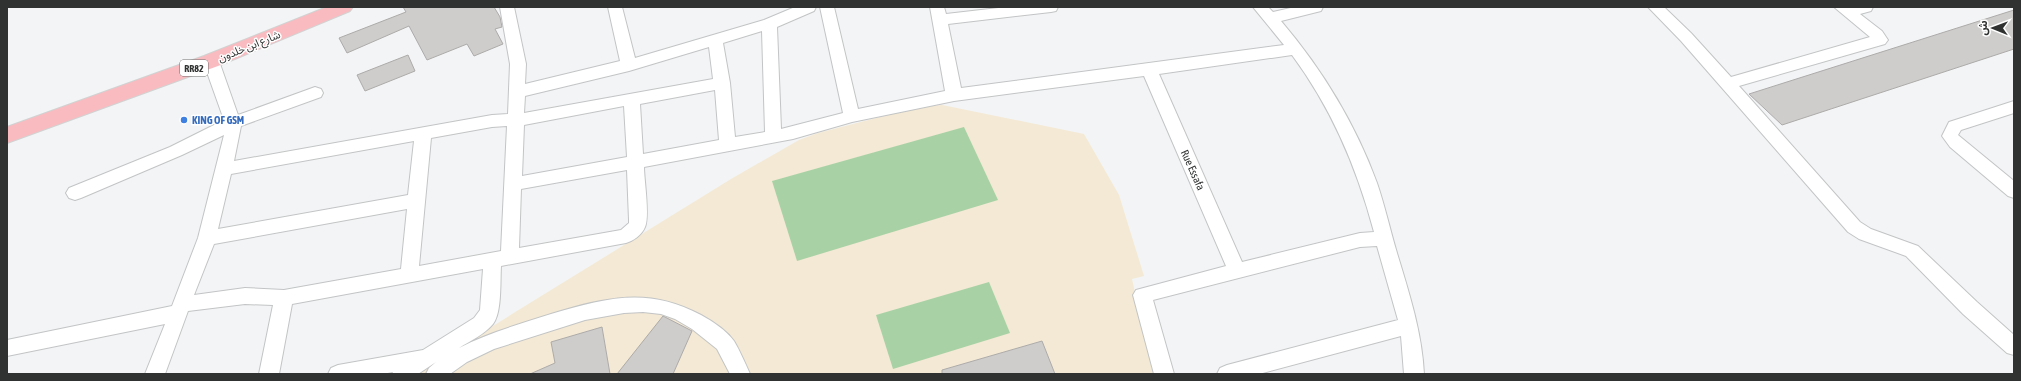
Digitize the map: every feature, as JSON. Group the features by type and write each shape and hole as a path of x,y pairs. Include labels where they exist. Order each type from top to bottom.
{"main road":[{"name":"شارع ابن خلدون","path":"7,135 42,124 211,61 344,7"},
{"name":"شارع ابن خلدون","path":"7,143 42,124"}],"street":[{"path":"507,7 518,64 510,257"},
{"path":"615,7 629,65"},
{"path":"517,92 629,65 769,24 789,11 808,7"},
{"path":"827,7 852,116"},
{"path":"954,95 938,13 1050,7"},
{"path":"1265,13 1316,7"},
{"path":"1655,7 1686,38 1854,227 1865,234 1912,251 1970,308 2014,347"},
{"path":"1845,10 1866,7"},
{"path":"1727,84 1880,40 1877,35 1845,10"},
{"path":"1265,13 1297,49 1331,100 1352,141 1365,173 1402,300 1414,374"},
{"path":"769,24 773,137"},
{"path":"715,39 722,83 728,145"},
{"path":"514,184 793,133 852,116 954,95 1297,49"},
{"path":"155,374 207,238 233,132 233,123 211,61"},
{"name":"Rue Essafa","path":"1149,70 1237,271"},
{"path":"225,169 492,121 516,120 722,83"},
{"path":"75,193 176,151 233,123 315,94"},
{"path":"7,348 180,308 245,296 284,298 618,238 632,232 637,226 638,220 632,100"},
{"path":"2014,107 1955,126 1951,131 1950,136 1956,143 2014,191"},
{"path":"409,276 423,134"},
{"path":"207,238 417,200"},
{"path":"1164,374 1142,295 1360,240 1384,238"},
{"path":"338,374 433,365 487,318 489,310 492,261"},
{"path":"269,374 284,298"},
{"path":"402,374 433,365 506,336 611,306 654,304 683,313 709,330 726,346 740,374"},
{"path":"1227,374 1407,326"}],"shaded area":[{"path":"942,105 1084,134 1119,195 1144,276 1132,279 1153,374 415,374 731,179 799,140 818,133 919,107"}],"green space":[{"path":"964,127 998,200 797,261 772,181"},
{"path":"989,282 1010,333 893,369 876,315"}],"building":[{"path":"403,7 494,7 500,17 502,27 495,29 503,44 474,56 467,44 427,60 409,26 347,53 339,38 406,12"},
{"path":"2014,10 2014,49 1782,125 1749,94"},
{"path":"408,55 415,71 365,91 357,75"},
{"path":"663,316 692,331 673,374 617,374"},
{"path":"602,327 610,374 530,374 555,363 551,342"},
{"path":"1042,341 1055,374 942,374 942,370"}],"place":[{"name":"KING OF GSM","path":"184,120"}]}
